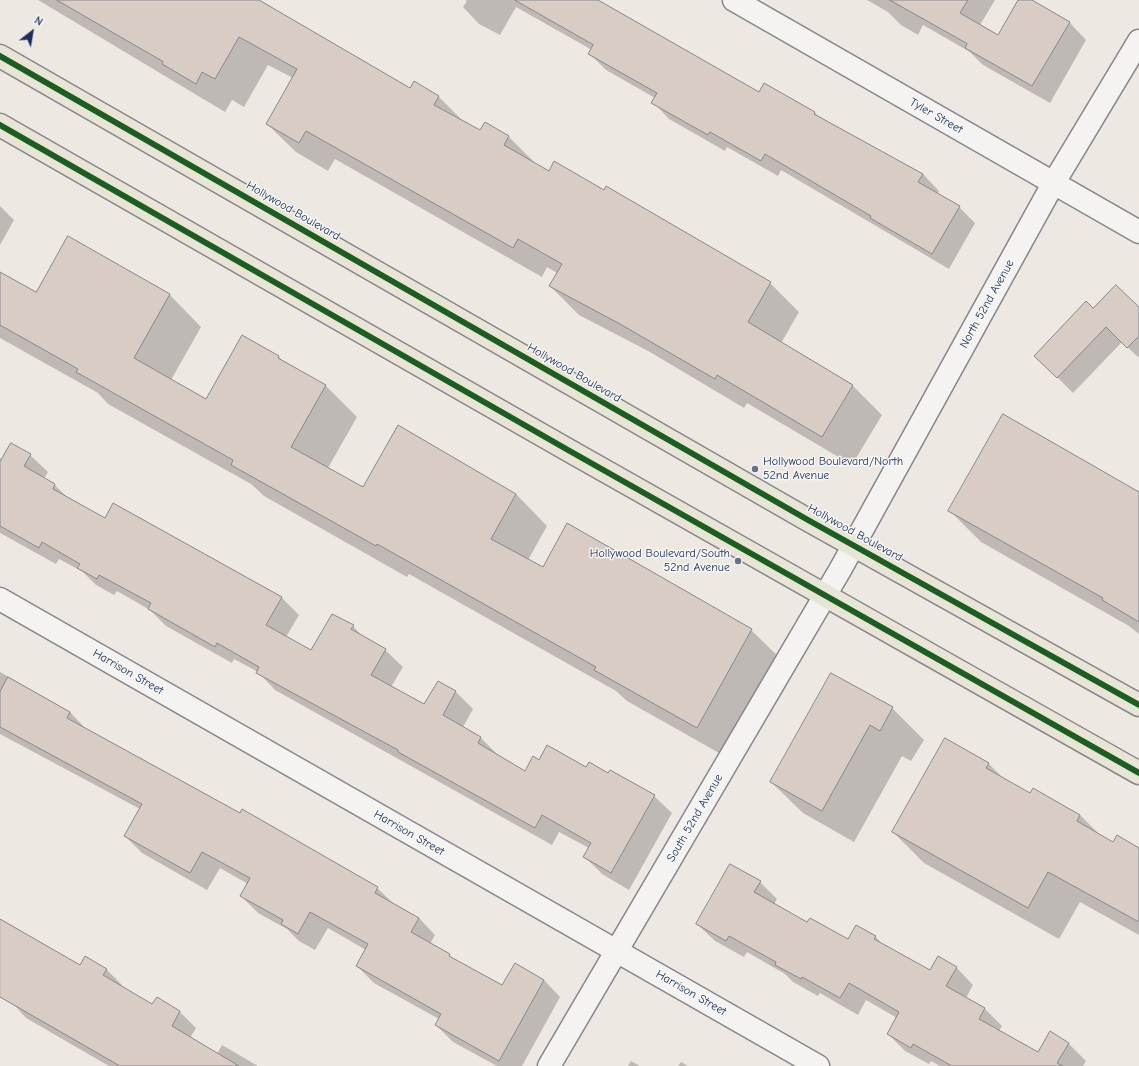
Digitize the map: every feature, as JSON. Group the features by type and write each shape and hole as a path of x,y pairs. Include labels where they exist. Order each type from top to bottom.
{"highway":[{"name":"Hollywood Boulevard","path":"0,56 854,545 1139,705"},
{"path":"0,125 1139,773"}],"street":[{"name":"Tyler Street","path":"734,0 1139,232"},
{"name":"North 52nd Avenue","path":"840,570 1053,184 1139,41"},
{"name":"South 52nd Avenue","path":"549,1066 840,570"},
{"name":"Harrison Street","path":"0,599 818,1066"}],"building":[{"path":"57,0 259,0 410,88 414,81 439,96 434,105 480,130 485,122 509,136 504,145 549,171 554,161 604,190 606,186 771,282 748,322 853,385 822,437 717,375 715,379 620,324 549,286 562,264 518,239 513,248 306,131 299,143 266,124 297,69 239,37 215,79 202,72 196,84 162,64 163,62"},
{"path":"515,0 598,0 759,92 764,83 815,112 814,114 923,174 918,182 960,206 932,254 870,218 871,216 765,154 761,161 710,132 708,135 651,103 657,93 588,54 593,45"},
{"path":"890,0 968,0 960,13 998,35 1018,0 1032,0 1070,22 1032,86 965,48 967,44"},
{"path":"68,236 170,294 134,358 206,399 242,335 279,356 278,358 326,385 291,447 363,487 398,425 516,494 491,539 543,567 567,523 752,629 697,728 594,670 596,667 377,544 376,546 231,465 233,460 76,372 78,369 0,325 0,272 36,292"},
{"path":"1116,285 1139,307 1139,336 1127,348 1106,327 1057,378 1034,356 1086,301 1093,308"},
{"path":"1003,414 1139,492 1139,622 1102,600 1103,598 948,511"},
{"path":"11,443 31,454 24,466 55,484 53,489 105,518 113,503 282,597 266,625 311,650 332,614 354,625 351,629 386,649 371,675 424,704 438,681 456,691 443,715 481,737 478,743 525,771 533,756 539,760 547,745 586,767 589,762 608,773 610,770 655,795 611,873 583,857 591,843 542,815 535,828 398,752 398,750 256,673 259,667 217,643 215,647 148,609 151,603 99,575 97,579 77,568 80,564 42,542 39,548 0,526 0,462"},
{"path":"831,673 893,707 880,731 870,725 822,811 770,782"},
{"path":"8,677 70,712 67,718 240,813 242,809 378,887 375,893 419,918 411,932 450,954 449,956 502,985 515,963 544,980 499,1061 435,1025 441,1014 356,966 368,944 310,912 298,934 281,924 283,920 240,896 250,878 202,852 190,873 124,836 142,804 0,727 0,692"},
{"path":"945,738 989,763 986,768 1030,793 1033,788 1080,815 1077,821 1113,842 1117,835 1139,848 1139,922 1048,872 1028,908 892,832"},
{"path":"730,864 761,881 754,892 807,922 810,918 848,939 856,925 876,936 874,939 930,970 938,956 957,967 946,986 985,1008 979,1019 1038,1052 1050,1031 1069,1043 1057,1063 1063,1066 952,1066 913,1044 911,1048 887,1034 899,1012 849,983 840,998 802,977 801,979 775,965 776,962 729,936 726,941 696,924"},
{"path":"0,919 80,965 85,956 107,969 103,975 152,1004 157,997 180,1011 172,1026 239,1066 120,1066 0,997"}],"cycle path":[{"path":"0,56 808,520 1139,705"},
{"path":"0,125 568,450 1139,773"}],"place":[{"name":"Hollywood Boulevard/North 52nd Avenue","path":"755,469"},
{"name":"Hollywood Boulevard/South 52nd Avenue","path":"738,561"}]}
